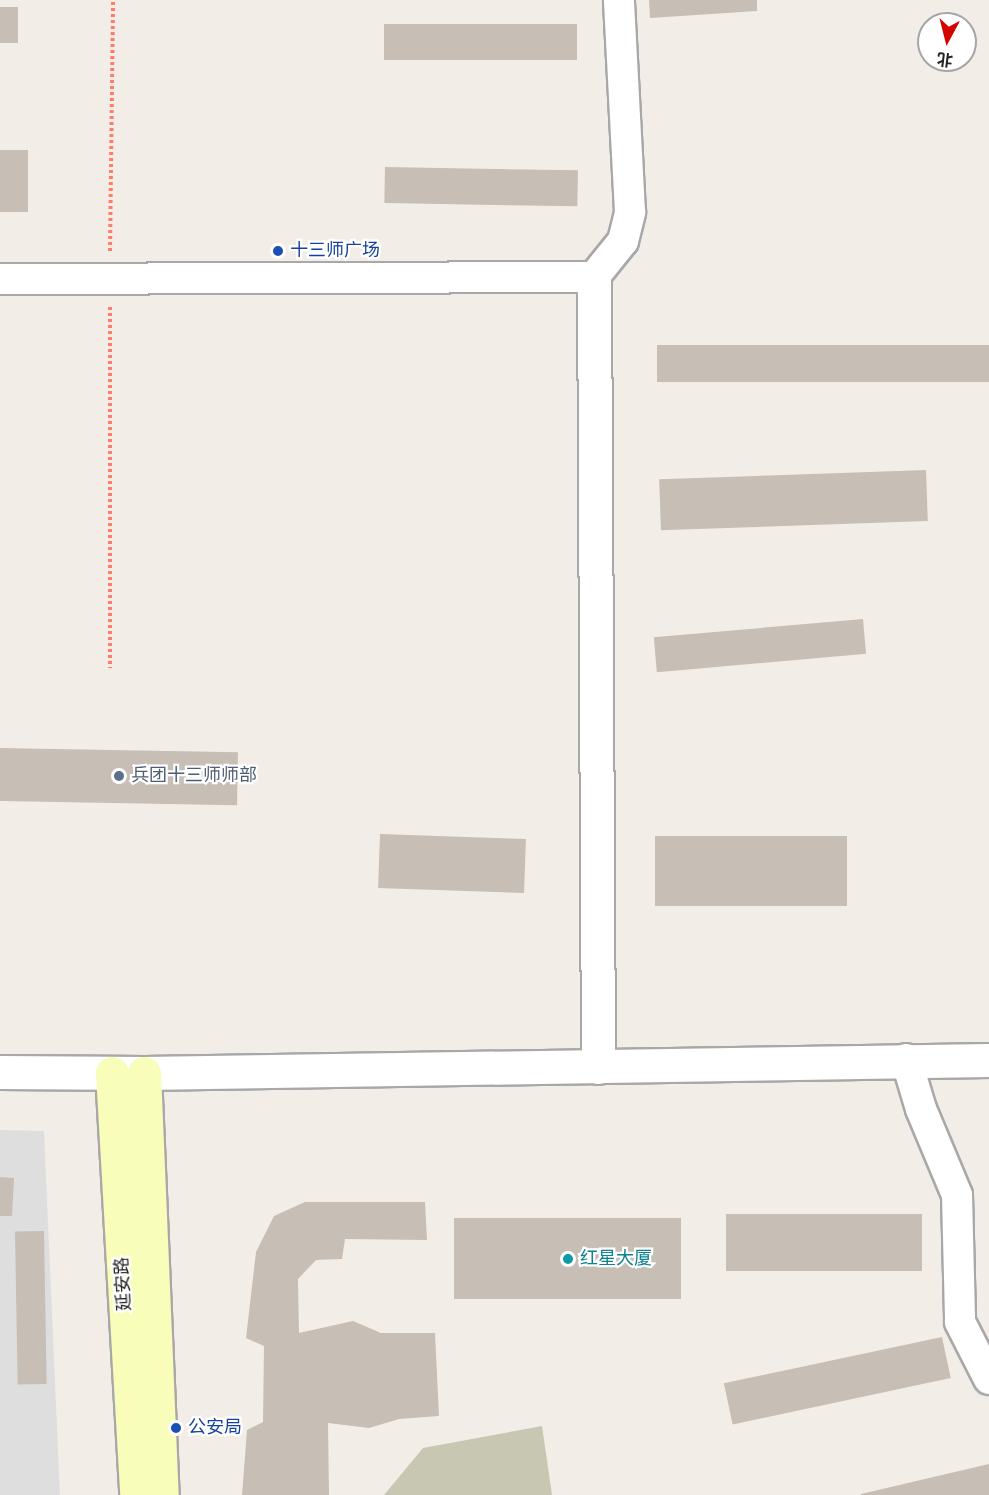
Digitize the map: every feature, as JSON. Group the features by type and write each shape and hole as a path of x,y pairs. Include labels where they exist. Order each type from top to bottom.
{"main road":[{"name":"延安路","path":"112,1073 136,1495"},
{"path":"144,1073 162,1495"}],"street":[{"path":"598,1067 594,277 623,241 630,212 619,0"},
{"path":"0,279 594,277"},
{"path":"906,1059 921,1108 957,1195 960,1322 989,1379"},
{"path":"0,1072 144,1073 598,1067 906,1059 989,1060"}],"path":[{"path":"110,668 113,0"}],"shaded area":[{"path":"0,1130 44,1131 60,1495 0,1495"},
{"path":"542,1426 552,1495 384,1495 423,1448"}],"building":[{"path":"649,0 757,0 757,11 650,18"},
{"path":"0,7 18,7 18,43 0,43"},
{"path":"384,24 577,24 577,60 384,60"},
{"path":"0,150 28,150 28,212 0,212"},
{"path":"385,167 578,170 577,206 384,203"},
{"path":"657,345 989,345 989,382 657,382"},
{"path":"926,470 928,521 661,530 659,479"},
{"path":"863,619 866,654 657,672 654,637"},
{"name":"兵团十三师师部","path":"0,748 238,752 237,805 0,801"},
{"path":"380,834 526,839 524,893 378,888"},
{"path":"655,836 847,836 847,906 655,906"},
{"path":"0,1177 14,1178 12,1216 0,1216"},
{"path":"305,1202 425,1202 427,1240 345,1239 342,1259 316,1260 298,1279 299,1333 353,1321 381,1333 435,1333 439,1416 399,1419 369,1428 328,1423 329,1495 242,1495 247,1430 263,1422 264,1346 246,1338 256,1252 274,1216"},
{"path":"726,1214 922,1214 922,1271 726,1271"},
{"name":"红星大厦","path":"454,1218 681,1218 681,1299 454,1299"},
{"path":"44,1231 47,1384 18,1384 15,1232"},
{"path":"942,1337 951,1378 733,1424 724,1383"},
{"path":"989,1464 989,1495 861,1495 861,1494"}],"place":[{"name":"十三师广场","path":"278,251"},
{"name":"兵团十三师师部","path":"119,776"},
{"name":"红星大厦","path":"568,1259"},
{"name":"公安局","path":"176,1428"}]}
